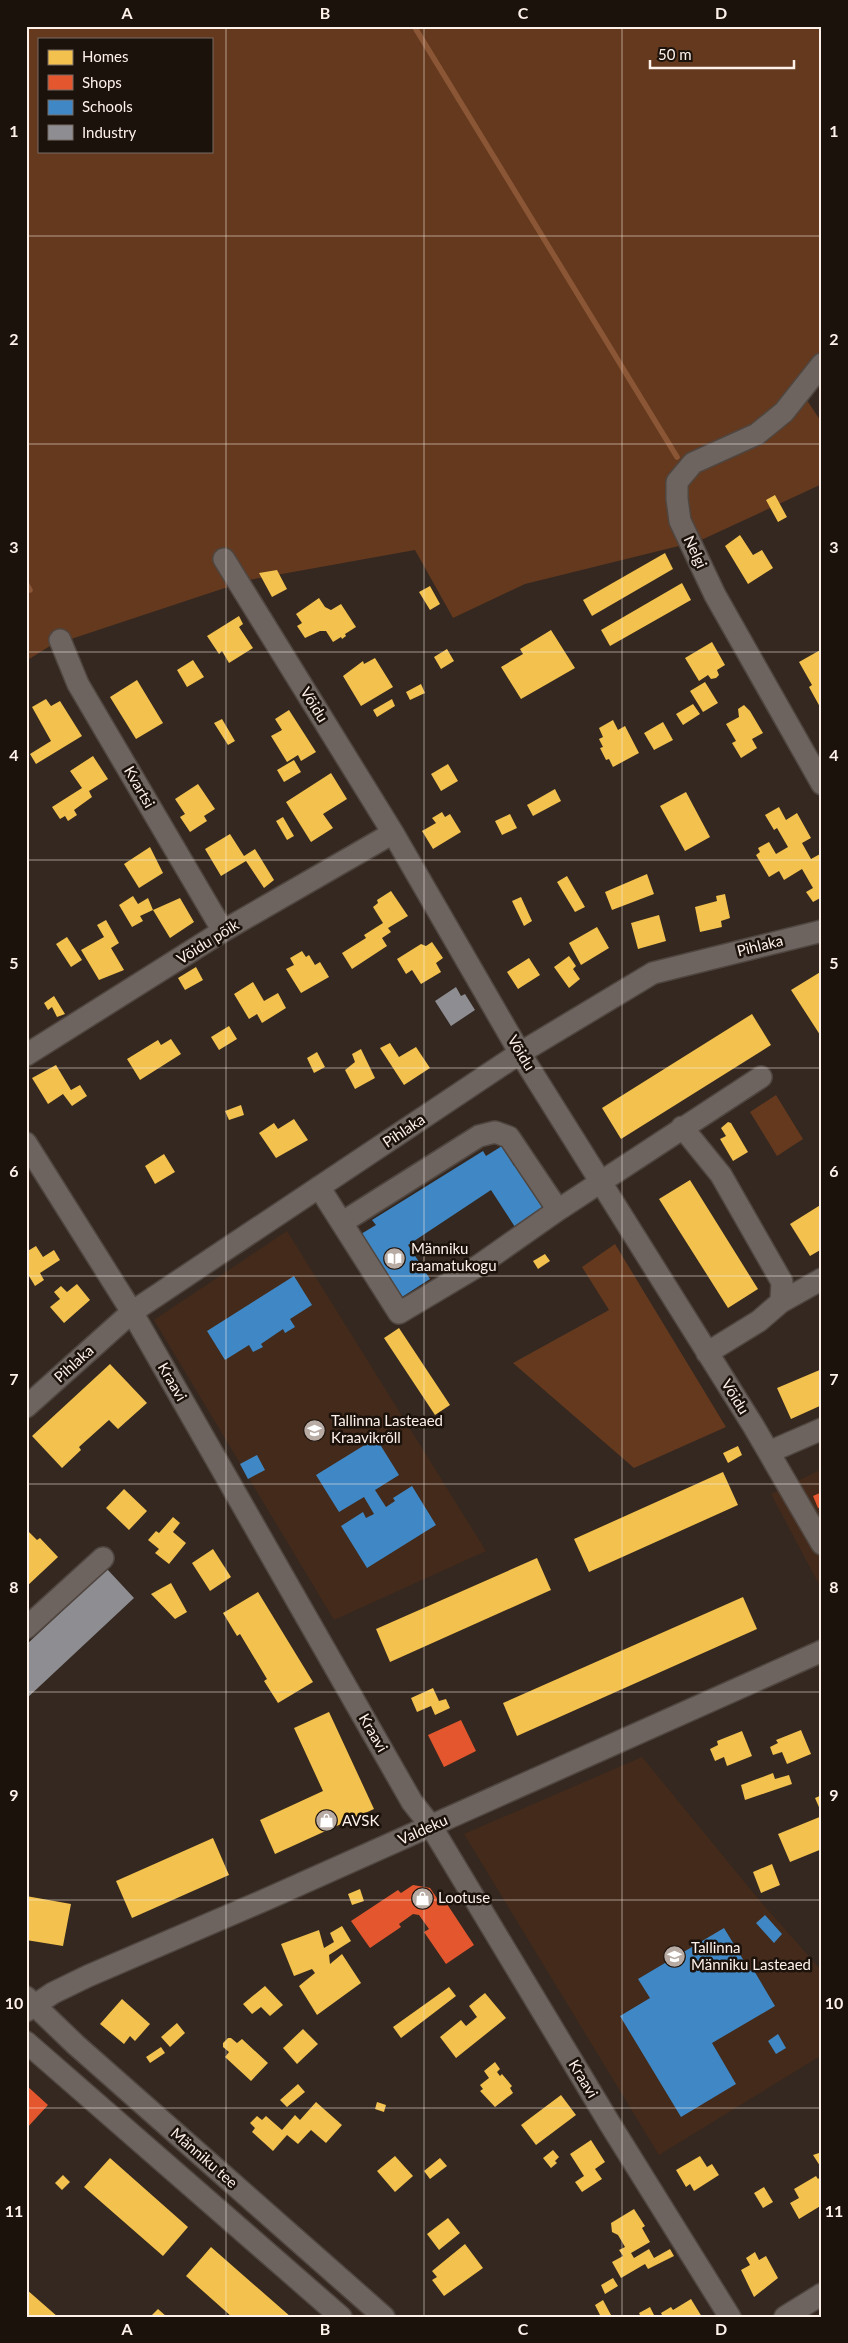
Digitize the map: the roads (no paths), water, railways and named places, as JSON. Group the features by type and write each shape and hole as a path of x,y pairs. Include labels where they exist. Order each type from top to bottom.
{"street":[{"name":"Nelgi","path":"822,364 784,412 757,434 693,463 677,482 676,499 680,521 714,595 822,784"},
{"name":"Võidu","path":"224,559 393,833 520,1053 769,1452 822,1544"},
{"name":"Kvartsi","path":"60,640 78,684 223,931"},
{"name":"Võidu põik","path":"26,1056 223,931 393,833"},
{"name":"Pihlaka","path":"26,1407 132,1312 520,1053 653,973 822,931"},
{"path":"319,1187 343,1222 399,1313 478,1266 600,1181 761,1076"},
{"path":"682,1127 721,1175 782,1282 781,1302"},
{"path":"343,1222 480,1136 496,1132 509,1137 558,1210"},
{"name":"Kraavi","path":"26,1143 132,1312 412,1802 431,1826 610,2124 730,2317"},
{"path":"707,1353 759,1321 781,1302 822,1279"},
{"path":"769,1452 822,1429"},
{"path":"26,1628 102,1558"},
{"name":"Valdeku","path":"29,2004 88,1976 431,1826 822,1651"},
{"name":"Männiku tee","path":"29,2004 384,2317"},
{"name":"Männiku tee","path":"26,2042 341,2317"},
{"path":"785,2317 822,2294"}],"waterway":[{"path":"414,26 677,457"},
{"path":"26,583 30,590"}],"place":[{"name":"Männiku raamatukogu","path":"395,1258"},
{"name":"Tallinna Lasteaed Kraavikrõll","path":"315,1430"},
{"name":"AVSK","path":"326,1821"},
{"name":"Lootuse","path":"422,1898"},
{"name":"Tallinna Männiku Lasteaed","path":"675,1957"}]}
